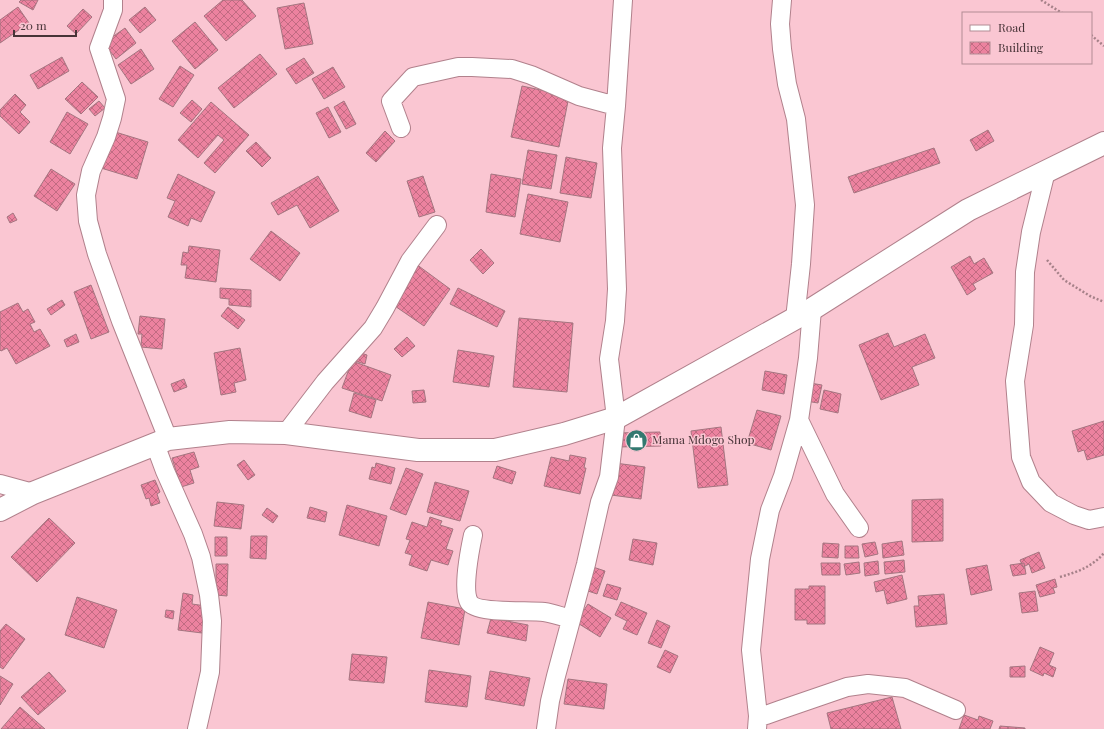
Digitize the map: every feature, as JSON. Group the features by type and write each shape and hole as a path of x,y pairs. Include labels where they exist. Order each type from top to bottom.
{"street":[{"path":"113,0 113,10 100,48 116,99 106,137 91,171 86,195 88,221 97,254 162,441 165,471 193,534 201,557 209,595 212,621 210,672 197,729"},
{"path":"546,729 550,702 589,551 600,502 609,477 616,418 609,359 616,321 617,289 612,148 623,0"},
{"path":"758,722 751,650 760,559 770,510 783,476 799,420 808,365 802,264 805,205 796,119 787,84 782,49 780,24 782,0"},
{"path":"401,128 391,100 399,91 413,77 458,66 512,70 531,75 579,96 616,106"},
{"path":"0,510 33,493 162,441 230,432 286,433 418,450 495,450 564,434 616,418 804,314 968,210 1104,142"},
{"path":"1046,171 1031,232 1026,272 1024,325 1014,381 1021,457 1031,482 1050,503 1074,515 1089,520 1104,518"},
{"path":"286,433 325,382 373,328 410,261 437,225"},
{"path":"799,420 835,494 859,528"},
{"path":"0,484 33,493"},
{"path":"474,535 469,555 466,591 469,602 477,608 489,610 544,612 571,619"},
{"path":"758,722 766,715 780,710 847,687 868,684 905,688 956,710"}],"path":[{"path":"1041,0 1060,12"},
{"path":"1092,36 1104,46"},
{"path":"1031,232 1040,252 1064,280 1090,296 1104,302"},
{"path":"1060,577 1087,568 1098,560 1104,553"}],"building":[{"path":"21,0 38,0 33,10 19,2"},
{"path":"223,0 242,0 256,16 226,41 204,16"},
{"path":"304,3 313,44 285,49 277,8"},
{"path":"18,7 29,23 0,43 0,20"},
{"path":"145,7 156,20 140,33 129,20"},
{"path":"83,9 92,17 76,34 67,26"},
{"path":"195,22 218,50 195,69 172,41"},
{"path":"125,28 136,43 116,59 104,43"},
{"path":"141,49 154,69 131,84 118,65"},
{"path":"260,54 277,74 234,108 218,88"},
{"path":"62,57 69,71 38,89 30,75"},
{"path":"304,58 314,73 296,84 286,69"},
{"path":"180,66 194,75 173,107 159,99"},
{"path":"333,67 345,87 324,99 312,79"},
{"path":"82,82 98,97 81,114 65,99"},
{"path":"522,86 569,96 559,147 511,137"},
{"path":"15,94 26,105 20,112 30,122 19,134 0,116 0,110"},
{"path":"192,100 202,109 191,122 180,113"},
{"path":"99,101 105,108 95,116 89,109"},
{"path":"344,101 356,124 346,129 334,107"},
{"path":"211,102 249,135 215,173 204,163 224,140 218,135 198,158 178,140"},
{"path":"328,107 341,132 329,138 316,113"},
{"path":"67,112 88,124 70,154 50,142"},
{"path":"988,130 994,141 976,151 970,140"},
{"path":"112,131 148,142 137,179 101,168"},
{"path":"385,131 395,141 376,162 366,153"},
{"path":"256,142 271,158 262,167 246,151"},
{"path":"934,148 940,163 854,193 848,177"},
{"path":"528,150 557,155 551,189 522,184"},
{"path":"566,157 597,163 591,198 560,193"},
{"path":"51,169 75,184 57,211 34,196"},
{"path":"178,174 215,192 201,222 191,218 188,226 168,217 175,201 167,198"},
{"path":"491,174 521,179 515,217 486,212"},
{"path":"318,176 339,211 310,228 297,205 278,215 271,203"},
{"path":"423,176 435,212 419,217 407,181"},
{"path":"528,194 568,202 560,242 520,234"},
{"path":"13,213 17,220 10,223 7,217"},
{"path":"271,231 300,253 280,281 250,259"},
{"path":"189,246 220,250 216,282 185,278 187,265 181,265 183,252 188,253"},
{"path":"481,249 494,263 483,274 470,260"},
{"path":"970,256 974,264 984,258 993,273 973,284 976,289 967,295 951,267"},
{"path":"416,264 450,289 424,326 389,302"},
{"path":"91,285 109,332 91,339 74,292"},
{"path":"220,288 251,290 251,307 229,305 229,299 220,298"},
{"path":"458,288 505,311 497,327 450,304"},
{"path":"62,300 65,305 51,315 47,309"},
{"path":"18,303 23,312 28,309 35,322 30,324 34,332 40,329 50,346 16,364 7,348 1,351 0,350 0,312"},
{"path":"228,307 245,320 238,329 221,316"},
{"path":"140,316 165,319 162,349 141,347 142,334 138,334"},
{"path":"519,318 573,323 567,392 513,387"},
{"path":"888,333 894,347 925,334 935,358 912,367 919,385 881,400 859,345"},
{"path":"76,334 79,342 67,347 64,340"},
{"path":"407,337 415,346 402,357 394,349"},
{"path":"240,348 246,380 234,383 236,392 221,395 214,353"},
{"path":"458,350 494,356 489,387 453,382"},
{"path":"358,352 367,355 365,364 355,361"},
{"path":"352,361 391,375 382,401 342,388"},
{"path":"765,371 787,375 784,394 762,390"},
{"path":"184,379 187,387 174,392 171,384"},
{"path":"804,382 822,385 818,403 800,400"},
{"path":"424,390 426,402 413,403 412,391"},
{"path":"824,390 841,394 838,413 820,409"},
{"path":"354,393 376,400 371,418 349,411"},
{"path":"757,410 781,416 771,450 747,443"},
{"path":"1104,421 1104,455 1087,460 1084,450 1078,452 1072,431"},
{"path":"721,427 728,485 698,488 691,431"},
{"path":"660,432 661,446 618,447 617,433"},
{"path":"194,452 199,467 190,470 194,483 181,487 172,458"},
{"path":"570,455 586,458 584,468 586,468 580,494 544,486 551,457 569,461"},
{"path":"244,460 255,475 248,480 237,465"},
{"path":"376,463 395,468 391,484 369,479 372,467 375,468"},
{"path":"615,463 645,467 641,499 611,495"},
{"path":"497,466 516,472 512,484 493,478"},
{"path":"406,468 423,474 406,515 390,509"},
{"path":"155,480 160,492 157,494 160,503 151,506 149,498 146,499 141,485"},
{"path":"435,482 469,491 460,521 427,512"},
{"path":"943,499 943,541 912,542 912,500"},
{"path":"217,502 244,505 241,529 214,526"},
{"path":"347,505 387,516 379,546 339,535"},
{"path":"310,507 327,512 325,522 307,518"},
{"path":"267,508 278,516 273,523 262,515"},
{"path":"430,517 442,521 440,525 453,529 446,549 453,551 448,565 431,560 427,571 409,565 412,555 405,553 410,540 406,539 412,522 427,527"},
{"path":"49,518 75,543 37,582 11,557"},
{"path":"251,536 267,536 266,559 250,558"},
{"path":"215,537 227,537 227,556 215,556"},
{"path":"633,539 657,543 653,565 629,560"},
{"path":"902,541 904,555 883,558 882,544"},
{"path":"875,542 878,554 865,557 862,544"},
{"path":"823,543 839,544 838,558 822,557"},
{"path":"845,546 858,546 859,558 845,558"},
{"path":"1039,552 1045,568 1032,573 1029,564 1023,567 1020,560"},
{"path":"904,560 905,572 885,574 884,562"},
{"path":"878,561 879,574 865,576 864,563"},
{"path":"859,562 860,573 846,575 844,564"},
{"path":"821,563 840,563 840,575 822,575"},
{"path":"1024,563 1026,574 1013,576 1010,565"},
{"path":"216,564 228,564 227,596 216,595"},
{"path":"987,565 992,590 971,595 966,569"},
{"path":"593,567 605,571 597,594 585,590"},
{"path":"902,575 907,599 887,604 884,590 876,592 874,582"},
{"path":"1055,579 1057,587 1053,588 1055,593 1040,597 1036,585"},
{"path":"607,584 621,588 617,600 603,596"},
{"path":"809,586 825,586 825,624 807,624 807,620 795,620 795,589 809,589"},
{"path":"1035,591 1038,611 1022,613 1019,593"},
{"path":"183,593 193,595 192,604 206,606 202,633 178,630"},
{"path":"944,594 947,624 916,627 914,606 919,606 918,596"},
{"path":"77,597 117,610 104,648 65,635"},
{"path":"428,602 465,609 459,645 421,638"},
{"path":"621,602 647,613 637,635 623,629 627,621 615,615"},
{"path":"588,604 611,618 600,637 576,622"},
{"path":"166,610 174,611 173,619 165,617"},
{"path":"491,618 528,625 526,641 487,633"},
{"path":"657,620 670,626 661,648 648,643"},
{"path":"6,624 25,639 3,669 0,667 0,631"},
{"path":"1040,647 1054,653 1049,665 1056,668 1053,677 1044,673 1043,676 1030,670"},
{"path":"665,650 678,656 670,673 657,667"},
{"path":"352,654 387,657 384,683 349,680"},
{"path":"1025,666 1025,677 1010,677 1010,667"},
{"path":"429,670 471,676 467,707 425,702"},
{"path":"490,671 530,678 524,706 485,699"},
{"path":"49,672 66,691 38,715 21,697"},
{"path":"0,676 13,684 0,705"},
{"path":"568,679 607,684 604,709 564,704"},
{"path":"892,697 901,729 831,729 827,713"},
{"path":"20,707 45,729 1,729"},
{"path":"964,715 978,720 979,716 993,721 990,729 959,729"},
{"path":"1000,726 1025,728 1025,729 999,729"}],"place":[{"name":"Mama Mdogo Shop","path":"637,440"}]}
